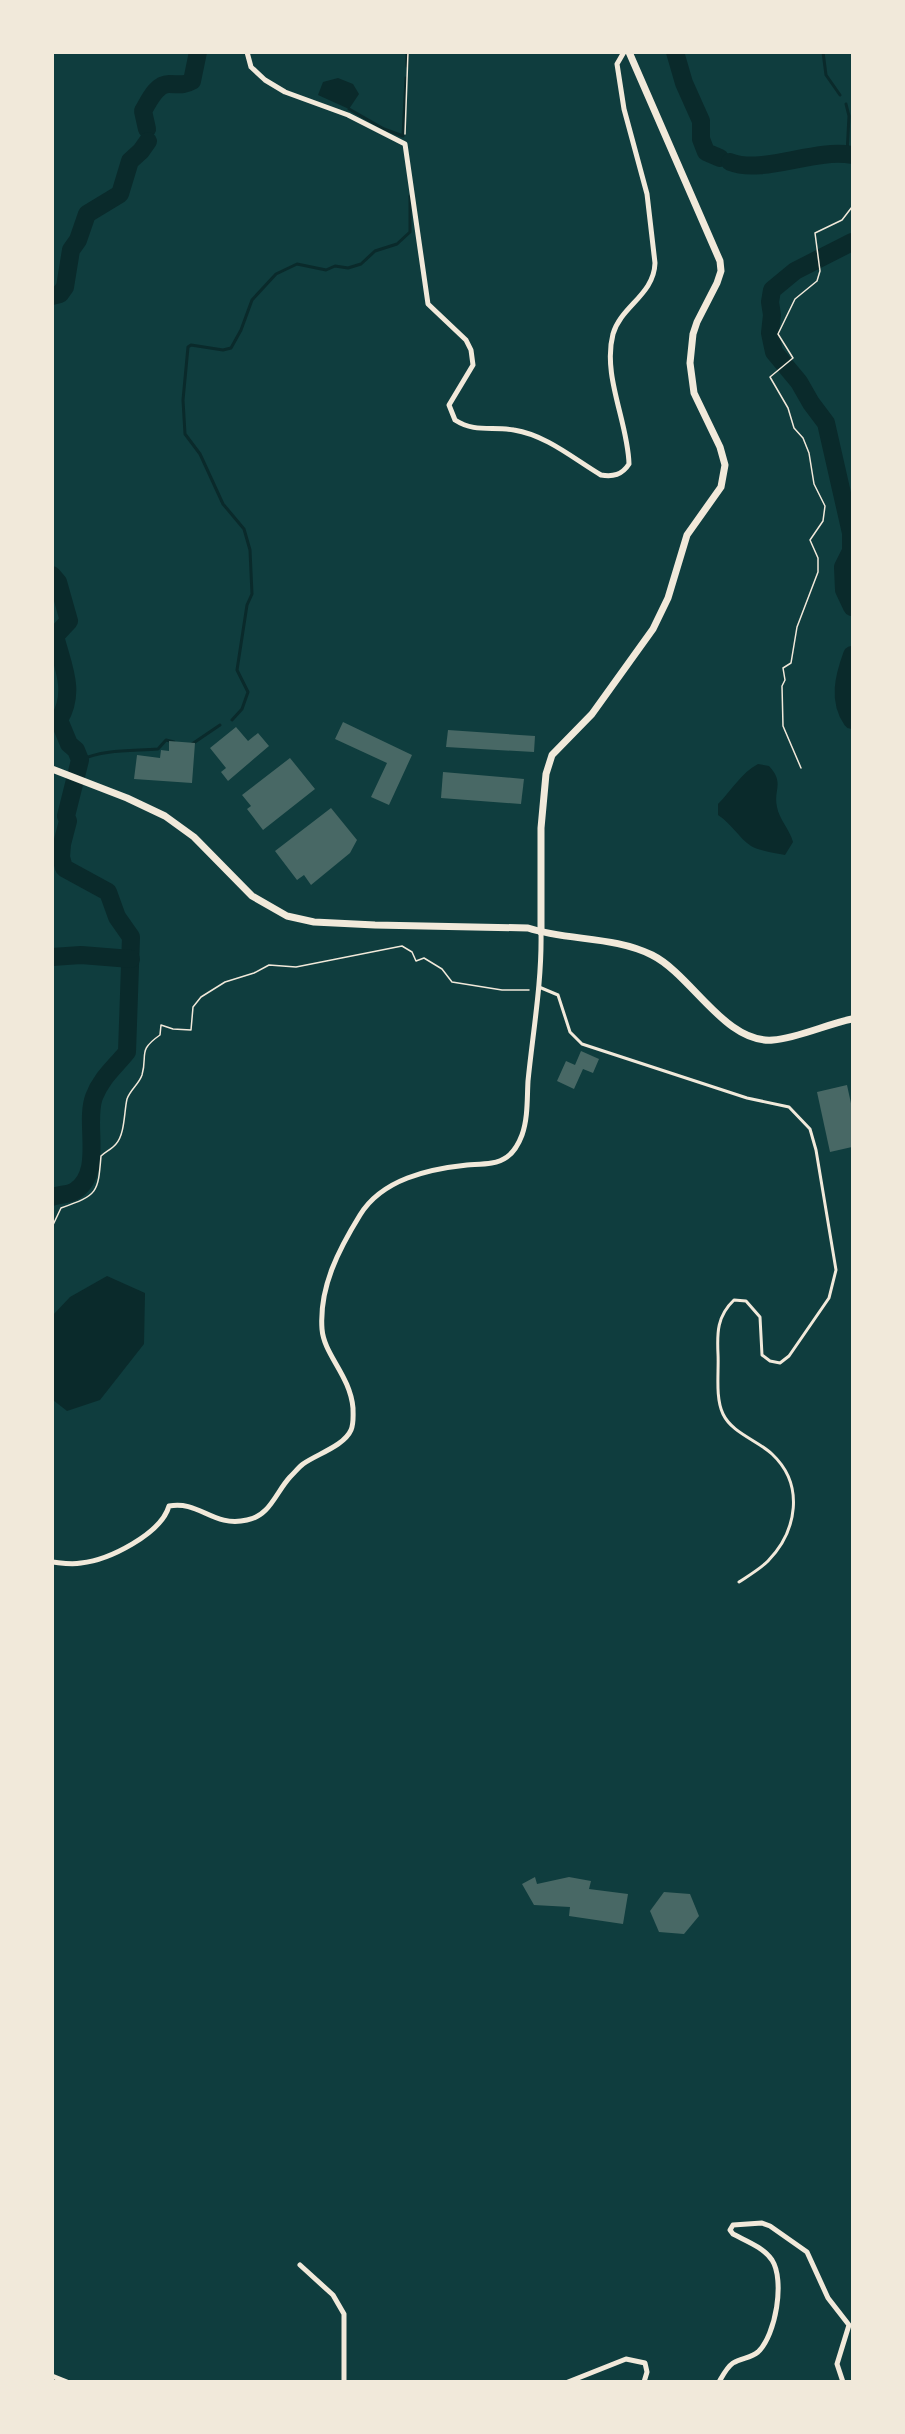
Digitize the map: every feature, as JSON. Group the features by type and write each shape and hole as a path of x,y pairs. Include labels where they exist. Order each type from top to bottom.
{"street":[{"path":"52,1562 68,1564 89,1562 126,1548 166,1517 169,1506 184,1505 230,1523 258,1516 267,1510 283,1484 302,1465 344,1440 351,1431 352,1393 327,1346 322,1330 324,1289 335,1260 362,1212 378,1195 418,1174 440,1168 497,1162 512,1152 522,1135 526,1121 538,987 541,932 541,828 546,774 552,755 592,714 653,629 668,598 687,535 721,487 725,465 720,447 694,393 690,363 693,334 717,283 721,271 720,261 627,52 616,63 624,109 647,194 655,273 647,290 621,319 614,334 611,365 628,464 620,474 610,477 601,475 532,435 514,430 469,428 455,420 449,405 473,365 471,350 466,340 428,304 405,144 348,115 285,92 265,80 251,67 247,52"},
{"path":"52,769 67,773 165,816 194,837 252,896 287,916 314,922 528,928 622,945 654,956 688,984 729,1024 761,1040 788,1037 852,1019"},
{"path":"719,2382 732,2364 760,2350 772,2325 778,2298 777,2270 764,2251 733,2234 730,2230 733,2225 762,2223 770,2226 807,2252 828,2298 849,2325 837,2364 843,2382"},
{"path":"300,2265 333,2295 344,2314 344,2382"},
{"path":"568,2382 626,2359 645,2363 647,2372 644,2382"},
{"path":"52,2376 67,2382"}],"lane":[{"path":"538,987 558,995 570,1032 582,1044 747,1098 789,1107 810,1129 816,1150 836,1270 829,1298 789,1356 780,1363 770,1361 762,1355 760,1317 746,1301 734,1300 726,1308 717,1326 722,1413 730,1424 773,1455 792,1483 795,1508 782,1544 766,1563 739,1582"}],"path":[{"path":"405,144 408,52"},
{"path":"801,768 783,726 782,686 785,680 783,668 791,663 797,627 818,572 818,558 810,540 823,521 825,506 814,484 809,453 803,438 794,428 788,408 770,377 793,358 778,334 795,299 818,281 820,271 815,233 842,220 852,207"},
{"path":"52,1227 61,1208 84,1200 98,1186 101,1156 117,1143 127,1107 127,1098 136,1087 142,1073 142,1058 147,1044 159,1035 161,1025 173,1029 191,1030 193,1007 201,997 225,982 254,973 269,965 296,967 402,946 412,952 416,961 424,958 442,969 452,982 502,990 531,990 538,987"}],"water":[{"path":"338,78 353,84 359,94 349,109 318,95 323,82"},
{"path":"758,764 769,766 778,782 776,801 778,811 793,842 785,855 751,846 718,815 718,804 742,777"},
{"path":"107,1276 145,1293 144,1344 100,1400 67,1411 53,1400 53,1315 70,1297"}],"building":[{"path":"343,722 412,755 389,805 371,797 387,763 335,739"},
{"path":"236,727 248,741 258,733 269,746 228,781 221,772 226,768 210,748"},
{"path":"448,730 535,736 534,752 446,747"},
{"path":"169,741 195,743 192,783 134,779 137,755 160,758 161,750 169,751"},
{"path":"290,758 315,789 263,830 247,809 251,806 242,795"},
{"path":"443,772 524,779 521,804 441,798"},
{"path":"331,808 357,840 350,853 311,885 304,875 297,880 275,851"},
{"path":"581,1051 599,1059 593,1073 583,1069 574,1089 557,1081 566,1061 575,1065"},
{"path":"847,1085 852,1108 852,1147 830,1152 817,1092"},
{"path":"535,1877 537,1884 569,1877 591,1881 589,1889 628,1894 623,1924 569,1916 570,1907 534,1905 522,1884"},
{"path":"664,1892 690,1894 699,1916 684,1934 659,1932 650,1911"}],"waterway":[{"path":"147,129 143,111 150,98 164,85 192,81 198,52"},
{"path":"407,52 407,66"},
{"path":"675,52 684,83 701,121 701,139 706,152 720,158"},
{"path":"823,52 826,75 840,95"},
{"path":"349,109 384,129 403,136 406,78"},
{"path":"846,104 849,116 847,154"},
{"path":"52,296 60,294 65,287 71,250 78,240 87,214 120,194 130,161 148,141"},
{"path":"730,162 758,165 822,155 852,155"},
{"path":"232,720 242,709 248,692 237,670 247,605 252,594 250,550 244,529 223,504 200,454 185,434 183,400 188,347 191,345 223,350 231,348 241,330 252,300 276,274 297,264 326,270 335,266 348,268 361,264 375,251 397,244 410,232 410,196"},
{"path":"852,242 795,271 772,290 770,302 772,315 770,333 774,352 799,382 826,423 851,533 851,551 843,567 844,590 852,607"},
{"path":"52,575 58,582 69,621 55,636 67,689 67,699 59,720 69,744 76,750 80,760 66,816 68,821 61,857 64,868 108,892 117,917 131,937 127,1052 104,1078 94,1097 91,1120 91,1160 84,1183 73,1192 52,1197"},
{"path":"852,655 844,688 845,704 852,720"},
{"path":"192,744 220,725"},
{"path":"80,760 108,752 158,749 166,740 174,742"},
{"path":"52,957 81,955 131,959"}]}
